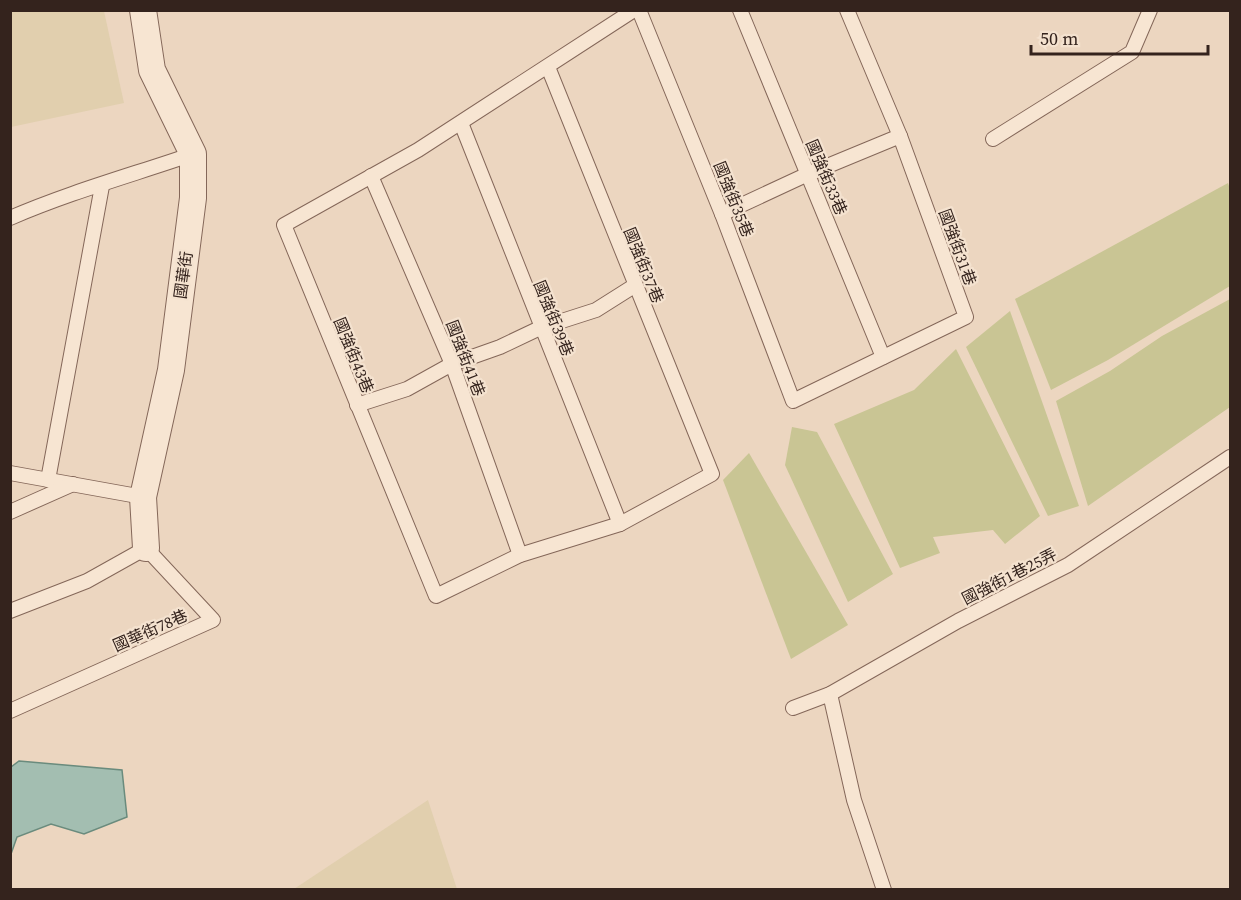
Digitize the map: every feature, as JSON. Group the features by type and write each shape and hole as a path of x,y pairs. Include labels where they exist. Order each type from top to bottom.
{"street":[{"name":"國華街","path":"143,10 152,70 193,154 193,198 171,370 143,497 146,548"}],"lane":[{"name":"國強街43巷","path":"634,10 461,123 284,225 436,596 520,555 620,524 712,474"},
{"name":"國強街35巷","path":"639,10 722,214 793,401"},
{"name":"國強街33巷","path":"740,10 883,357"},
{"name":"國強街31巷","path":"793,401 966,317 900,136 847,10"},
{"path":"993,139 1132,52 1150,10"},
{"name":"國強街37巷","path":"548,67 634,286 712,474"},
{"name":"國強街39巷","path":"461,123 540,328 620,524"},
{"path":"722,214 808,174 900,136"},
{"path":"10,218 61,196 102,186 193,154"},
{"name":"國強街41巷","path":"371,176 452,364 520,555"},
{"path":"48,480 102,186"},
{"path":"357,405 407,389 452,364 500,347 540,328 596,310 634,286"},
{"name":"國強街1巷25弄","path":"793,708 830,694 958,621 1068,565 1230,457"},
{"path":"10,473 143,497"},
{"path":"10,512 73,484"},
{"path":"10,611 87,580 146,548"},
{"name":"國華街78巷","path":"10,711 213,620 146,548"},
{"path":"830,694 854,800 884,890"}],"shaded area":[{"path":"11,10 104,11 124,103 11,127"},
{"path":"1228,183 1230,189 1230,286 1108,360 1051,390 1015,299"},
{"path":"1230,299 1230,407 1088,506 1056,401 1110,371 1162,336"},
{"path":"1010,311 1079,506 1048,516 966,347"},
{"path":"956,349 1040,516 1005,544 993,530 933,537 940,553 900,568 834,424 914,390"},
{"path":"792,427 817,432 893,574 848,602 785,465"},
{"path":"749,453 848,625 791,659 723,480"},
{"path":"19,761 122,770 127,817 84,834 51,824 17,837 11,854 11,767"},
{"path":"428,800 457,889 294,889"}]}
